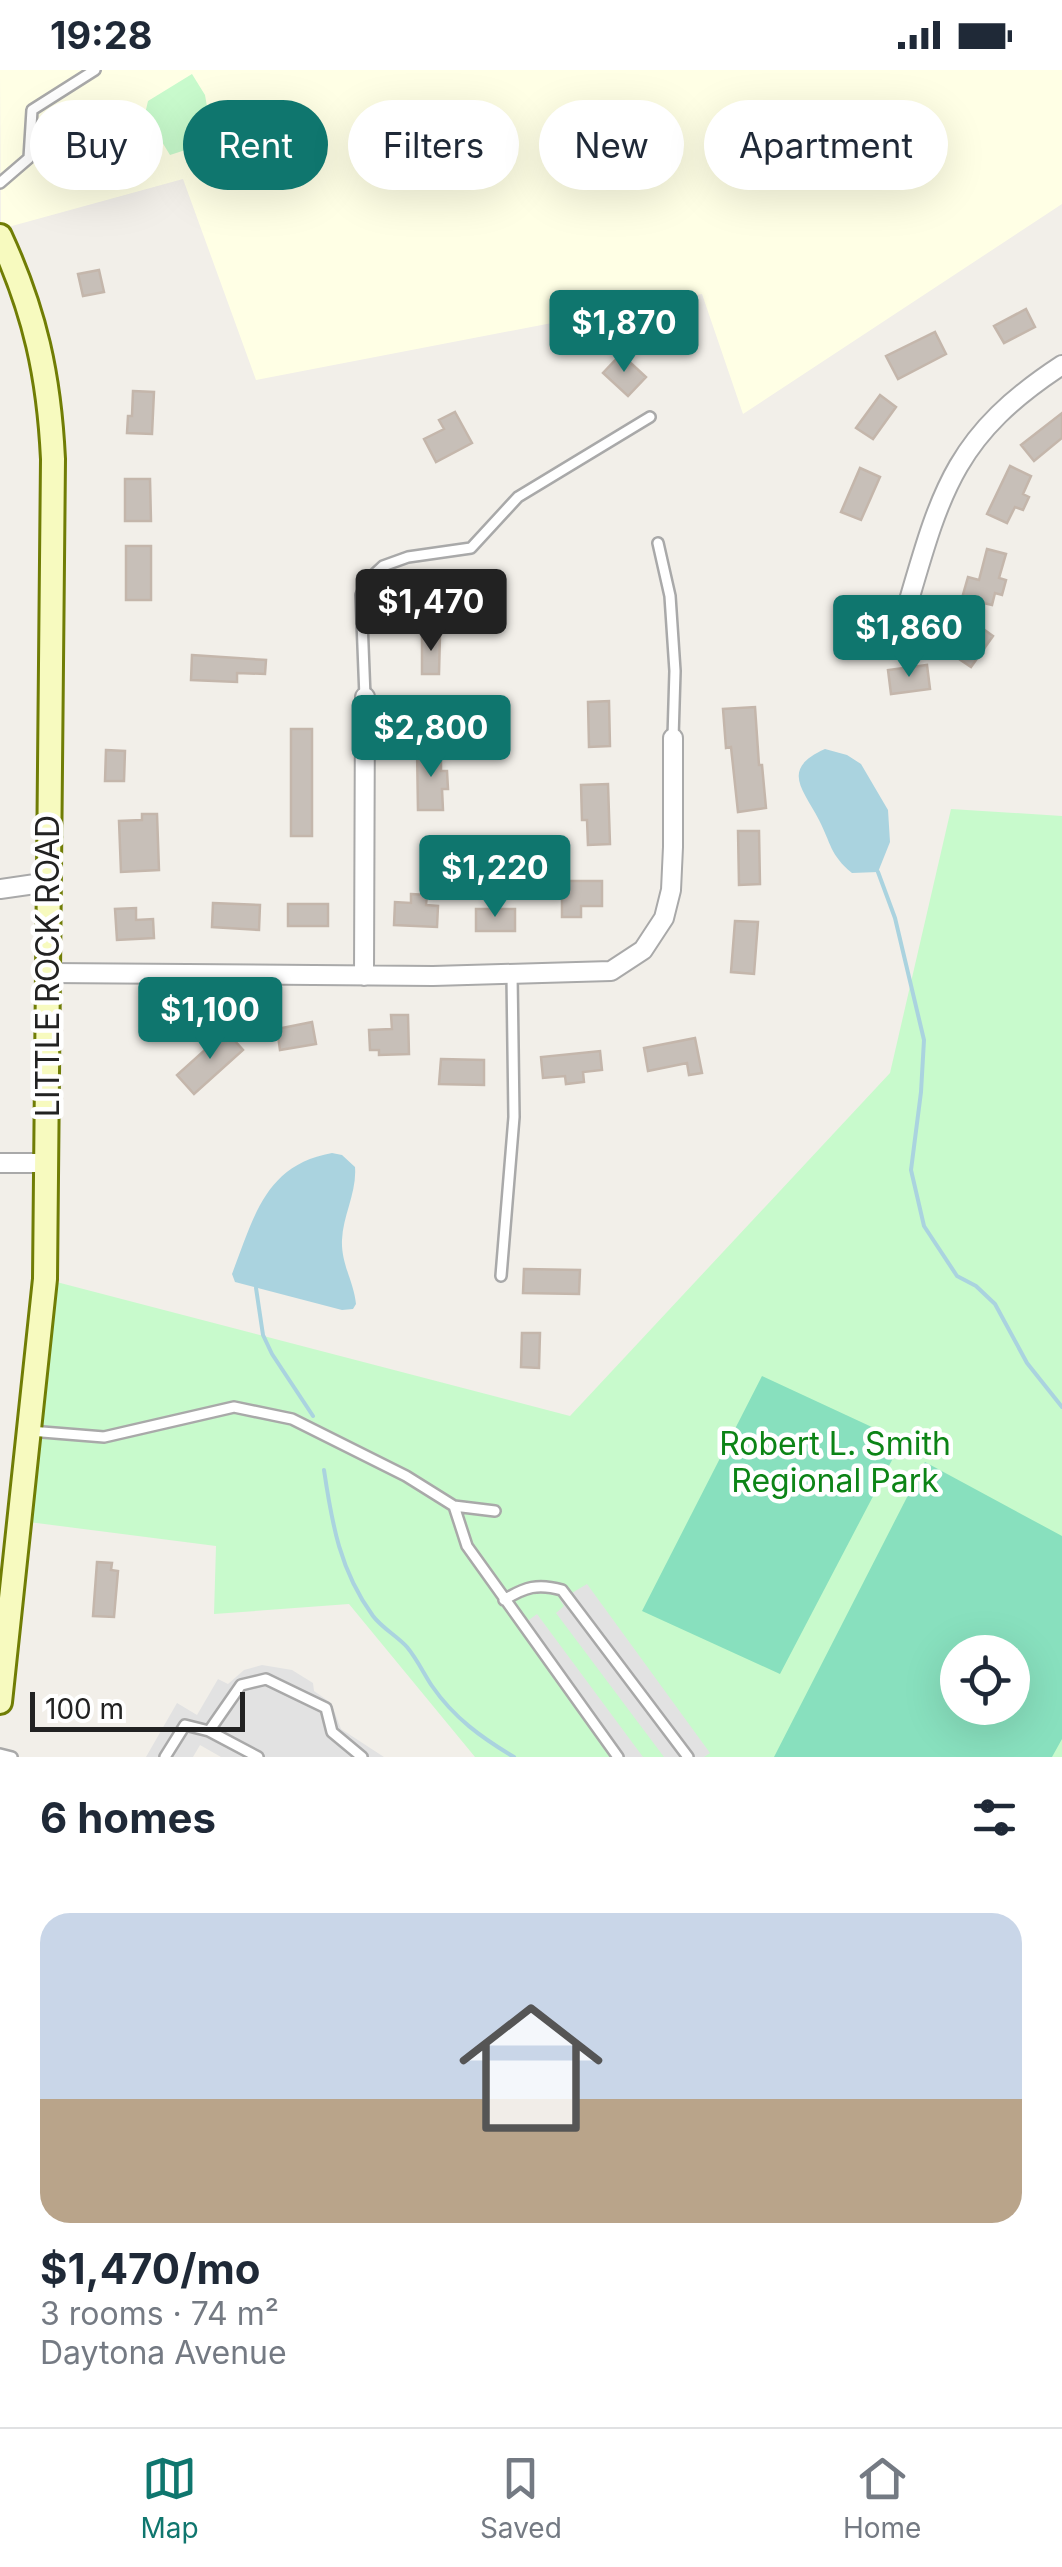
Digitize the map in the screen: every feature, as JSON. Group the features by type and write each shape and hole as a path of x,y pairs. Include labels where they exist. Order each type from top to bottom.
{"main road":[{"name":"LITTLE ROCK ROAD","path":"0,236 29,303 50,411 44,1279 0,1702"}],"street":[{"path":"907,607 946,486 963,456 993,418 1032,384 1062,365"},
{"path":"364,976 365,697"},
{"path":"49,974 364,976 611,971 633,959 655,935 670,890 674,738"},
{"path":"0,889 49,882"},
{"path":"0,1162 47,1163"}],"lane":[{"path":"0,183 29,158 32,110 94,70"},
{"path":"365,697 361,595 368,580 384,566 408,557 471,548 518,497 650,417"},
{"path":"658,542 670,596 674,738"},
{"path":"501,1276 514,1116 512,975"},
{"path":"30,1430 104,1437 234,1407 292,1419 406,1476 454,1506 496,1512"},
{"path":"454,1506 467,1546 618,1757"},
{"path":"504,1600 523,1588 544,1584 562,1590 688,1757"},
{"path":"210,1731 240,1685 266,1680 326,1708 332,1732 362,1757"},
{"path":"164,1757 185,1726 210,1731 258,1757"},
{"path":"0,1754 12,1757"}],"shaded area":[{"path":"0,70 1062,70 1062,204 743,414 702,294 256,380 187,190 328,190 328,100 183,100 183,179 163,184 163,100 30,100 30,190 143,190 1,229"},
{"path":"587,1584 710,1753 704,1757 664,1757 556,1613 564,1606 560,1600"},
{"path":"537,1614 643,1757 618,1757 522,1625"},
{"path":"262,1665 292,1670 313,1683 314,1691 331,1703 341,1729 384,1757 221,1757 200,1745 193,1757 146,1757 177,1703 197,1715 218,1679 228,1684 244,1670"}],"green space":[{"path":"192,74 206,100 183,100 183,151 170,155 163,144 163,100 150,100"},
{"name":"Robert L. Smith Regional Park","path":"951,809 1062,816 1062,1757 475,1757 349,1604 214,1614 216,1546 21,1521 45,1279 570,1416 890,1073"},
{"path":"762,1376 902,1441 780,1674 642,1611"},
{"path":"925,1462 1062,1536 1062,1739 1052,1757 774,1757"}],"water":[{"path":"825,749 861,764 888,810 890,842 878,872 852,873 845,866 802,789 799,772 803,764"},
{"path":"332,1153 342,1155 355,1167 342,1240 355,1296 353,1309 342,1310 235,1282 232,1274 265,1197 291,1169"}],"building":[{"path":"99,270 104,292 83,296 78,274"},
{"path":"1026,309 1035,327 1004,343 994,326"},
{"path":"935,332 946,354 898,379 886,356"},
{"path":"621,354 646,377 628,396 603,373"},
{"path":"133,391 154,392 152,434 127,433"},
{"path":"880,395 896,407 873,439 856,428"},
{"path":"455,412 472,443 436,462 424,439 444,429 439,420"},
{"path":"1062,413 1062,438 1034,461 1021,445"},
{"path":"1010,466 1031,476 1023,494 1029,497 1023,510 1015,507 1007,523 987,514"},
{"path":"860,468 880,477 861,520 841,512"},
{"path":"125,479 150,479 151,521 125,521"},
{"path":"126,546 151,546 151,600 126,600"},
{"path":"987,549 1006,554 999,578 1006,580 1002,595 995,593 992,605 962,598 968,577 979,580"},
{"path":"975,623 993,636 971,667 953,655"},
{"path":"422,635 440,635 439,674 422,674"},
{"path":"192,655 266,660 265,674 237,673 237,682 191,680"},
{"path":"927,665 930,689 891,694 888,670"},
{"path":"609,701 610,746 589,747 588,702"},
{"path":"755,707 766,808 738,812 723,709"},
{"path":"291,729 312,729 312,836 291,836"},
{"path":"441,749 441,771 447,771 448,789 442,789 443,810 418,810 417,750"},
{"path":"106,750 125,751 124,781 105,781"},
{"path":"608,784 610,844 588,845 587,820 582,820 581,785"},
{"path":"142,814 157,814 159,870 121,872 119,821 142,820"},
{"path":"738,831 759,831 760,884 739,885"},
{"path":"562,881 602,881 602,906 581,906 581,917 562,917"},
{"path":"411,894 427,895 426,905 438,906 437,927 394,925 395,902 411,903"},
{"path":"213,903 260,905 259,930 212,927"},
{"path":"288,904 328,904 328,926 288,926"},
{"path":"136,908 136,920 153,919 154,938 117,940 115,909"},
{"path":"476,909 515,909 515,931 476,931"},
{"path":"735,921 758,922 754,974 731,972"},
{"path":"391,1015 408,1015 409,1054 379,1055 379,1050 370,1050 369,1030 392,1029"},
{"path":"312,1022 316,1044 280,1050 277,1029"},
{"path":"226,1031 243,1050 194,1094 177,1075"},
{"path":"695,1038 702,1073 689,1075 687,1063 648,1071 644,1048"},
{"path":"600,1051 602,1070 583,1072 584,1082 566,1084 565,1076 543,1078 541,1057"},
{"path":"441,1059 484,1060 484,1085 439,1084"},
{"path":"524,1269 580,1270 579,1294 523,1293"},
{"path":"522,1333 540,1333 539,1368 521,1367"},
{"path":"97,1562 112,1563 111,1570 118,1571 114,1617 93,1616"}],"waterway":[{"path":"878,872 895,918 924,1040 911,1170 924,1226 957,1276 976,1286 995,1304 1027,1363 1062,1407"},
{"path":"256,1288 263,1335 313,1416"},
{"path":"324,1470 339,1546 362,1599 377,1620 407,1647 459,1718 514,1757"}]}
